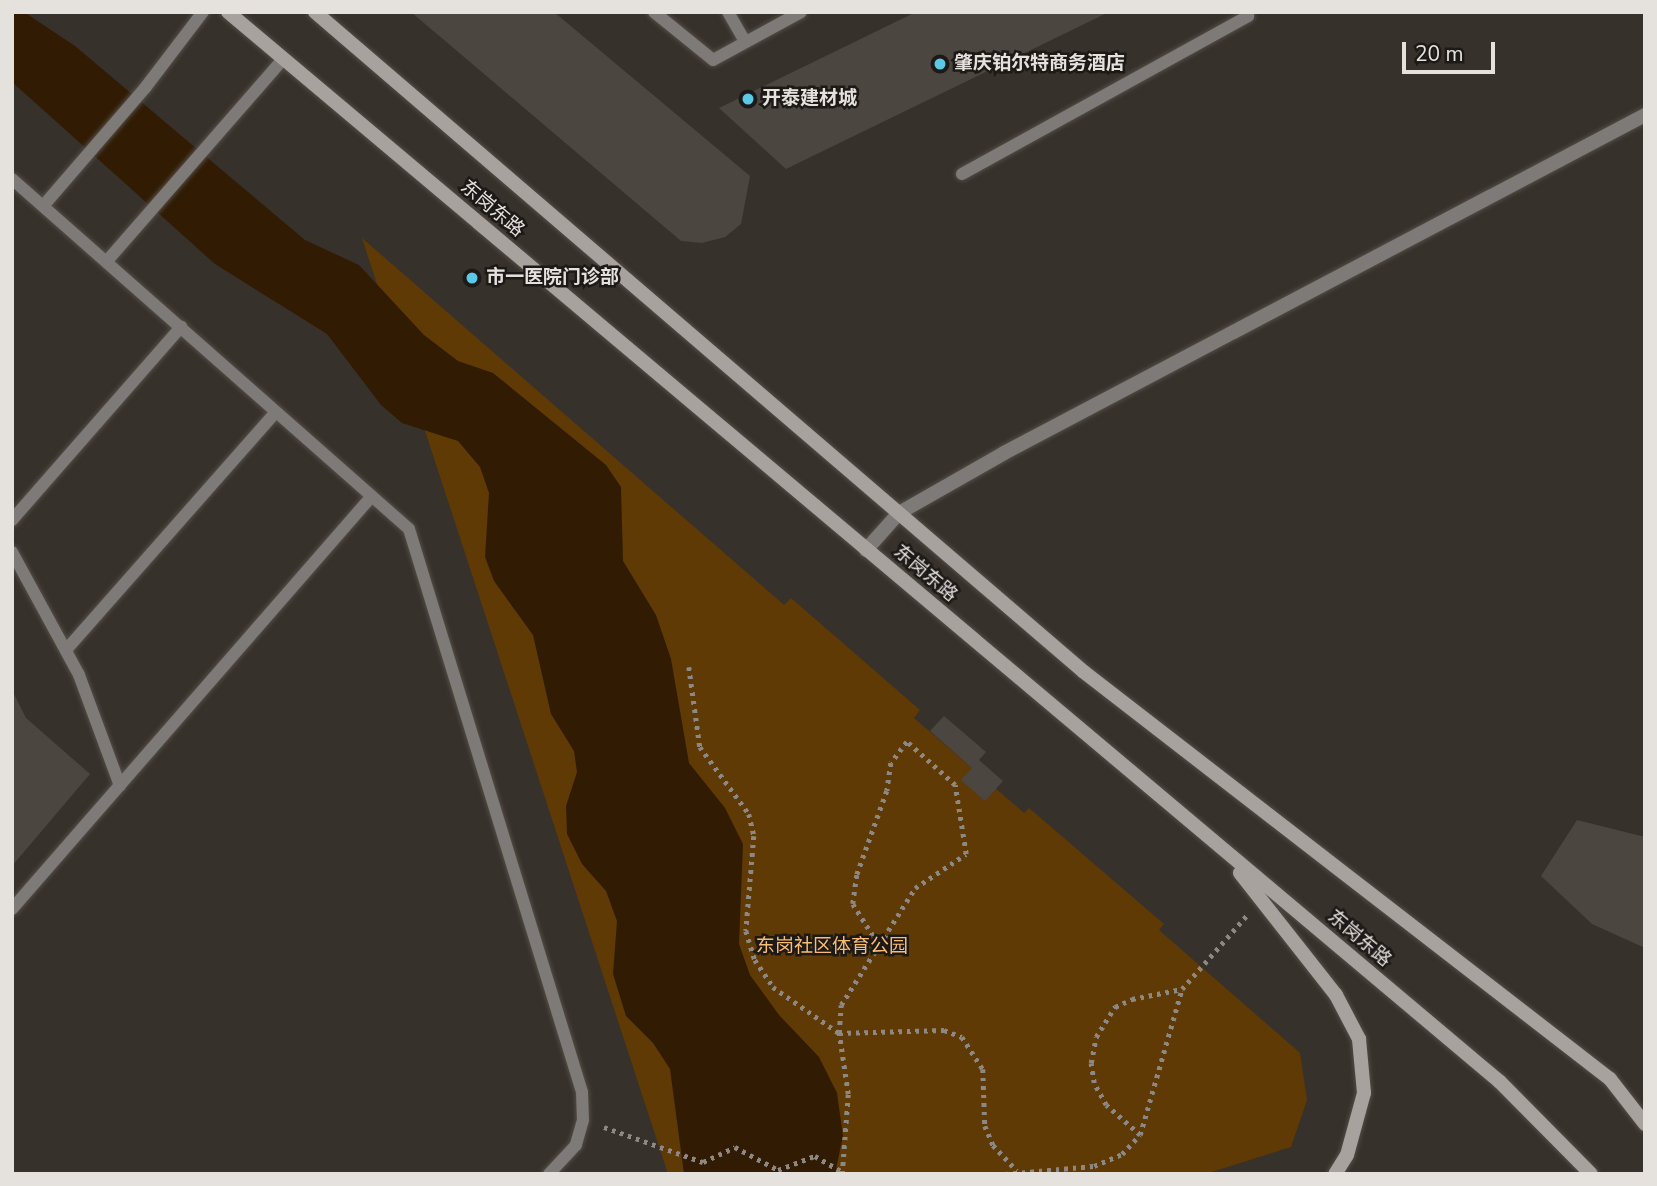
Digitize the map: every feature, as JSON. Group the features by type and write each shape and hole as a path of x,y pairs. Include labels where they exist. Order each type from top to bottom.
{"main road":[{"name":"东岗东路","path":"228,12 1500,1082 1591,1174"},
{"name":"东岗东路","path":"314,12 1084,672 1610,1079 1645,1124"},
{"path":"1222,850 1336,995 1359,1039 1364,1093 1351,1144 1335,1174"}],"street":[{"path":"866,550 899,513 1015,447 1645,115"}],"lane":[{"path":"44,205 145,88 203,12"},
{"path":"654,12 713,60 801,12"},
{"path":"728,12 745,42"},
{"path":"962,174 1248,16 1247,12"},
{"path":"107,261 283,59"},
{"path":"12,179 409,529 582,1092 583,1120 576,1145 549,1174"},
{"path":"12,520 181,327"},
{"path":"66,650 276,412"},
{"path":"12,909 371,497"},
{"path":"12,552 66,650 120,786"}],"path":[{"path":"689,667 701,747 749,814 754,835 746,931 755,960 773,987 839,1033 944,1030 962,1037 983,1069 985,1126 993,1145 1017,1171"},
{"path":"583,1120 664,1146 703,1162 735,1147 778,1170 815,1156 843,1173 848,1094 839,1033 841,1005 879,945 915,888 966,854 955,785 907,742 891,763 887,791 857,875 853,904 879,945"},
{"path":"1005,1174 1094,1166 1122,1154 1140,1135 1182,989 1261,899"},
{"path":"1140,1135 1106,1105 1094,1083 1091,1063 1096,1037 1115,1007 1132,999 1182,989"}],"green space":[{"name":"东岗社区体育公园","path":"362,238 784,605 791,598 920,710 914,718 1024,813 1029,808 1164,924 1159,930 1300,1053 1307,1100 1291,1147 1205,1174 668,1174"}],"shaded area":[{"path":"12,12 24,12 75,46 305,240 359,265 424,335 458,361 493,373 606,465 621,487 623,561 656,615 671,659 689,763 725,808 743,844 739,944 750,975 779,1015 819,1057 837,1093 843,1136 835,1174 684,1174 670,1069 653,1043 626,1016 613,974 617,921 606,891 582,864 567,834 566,806 577,772 574,751 551,714 533,635 494,581 485,557 489,493 480,467 458,441 402,423 381,405 327,334 215,264 12,82"}],"building":[{"path":"411,12 554,12 750,176 741,224 725,237 702,243 681,241"},
{"path":"916,12 1109,12 786,169 719,108"},
{"path":"12,690 26,718 90,774 12,866"},
{"path":"944,716 986,752 979,760 1003,781 985,801 961,780 972,768 930,731"},
{"path":"1577,820 1645,837 1645,948 1592,924 1541,876"}],"place":[{"name":"肇庆铂尔特商务酒店","path":"940,64"},
{"name":"开泰建材城","path":"748,99"},
{"name":"市一医院门诊部","path":"472,278"}]}
